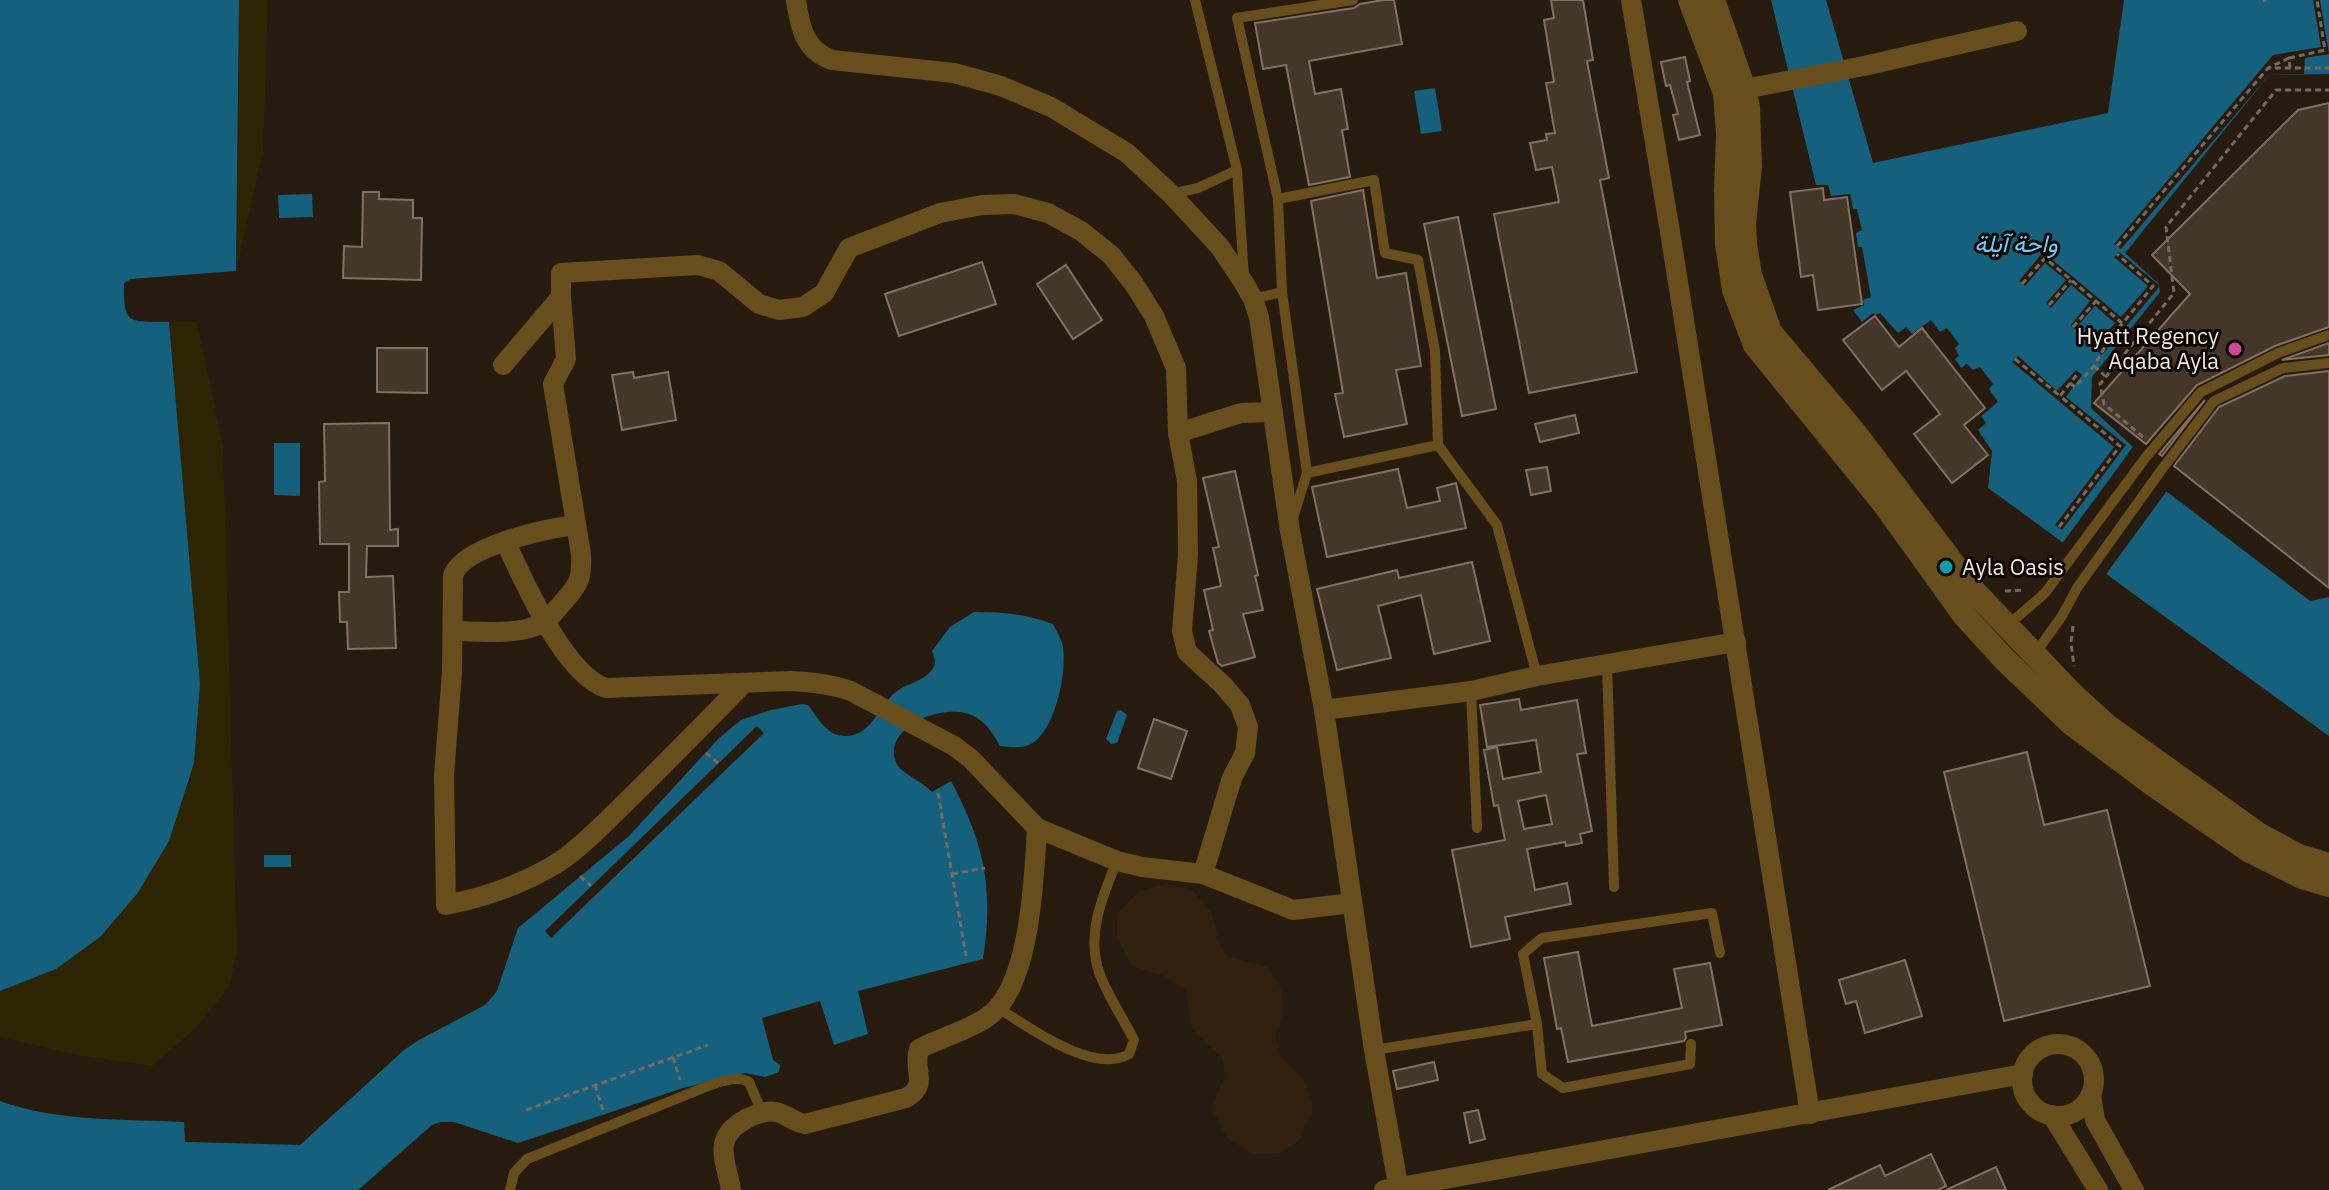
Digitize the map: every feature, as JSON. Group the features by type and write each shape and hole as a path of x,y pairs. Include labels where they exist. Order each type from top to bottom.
{"street":[{"path":"796,0 807,42 818,55 832,60 954,73 1001,86 1051,107 1127,153 1171,194 1220,247 1249,291 1259,317 1290,531 1324,710 1395,1189 2023,1074"},
{"path":"1631,0 1810,1114"},
{"path":"1690,0 1734,91 1748,107 1750,167 1745,244 1750,275 1770,332 1855,433 1934,558 1964,615 2014,648 2106,725 2220,808 2258,834 2299,856 2329,865"},
{"path":"1713,0 1734,91"},
{"path":"1734,91 1864,66 2017,31"},
{"path":"453,631 522,630 544,622 577,587 581,577 581,554 553,384 566,359 561,273 698,265 719,271 759,304 779,310 803,307 824,293 849,248 940,213 982,205 1014,204 1048,213 1081,231 1111,255 1154,316 1176,368 1178,433 1187,481 1188,555 1182,631 1187,652 1240,705 1248,727 1245,753 1232,778 1203,874"},
{"path":"503,365 561,297"},
{"path":"1178,433 1241,413 1273,412"},
{"path":"575,525 540,530 505,541 457,565 453,575 453,631 444,775 446,905 485,897 526,880 569,855 661,768 744,683"},
{"path":"505,541 544,622 583,673 598,685 606,688 791,681 820,683 851,691 954,746 970,758 1037,828 1117,861 1203,874 1293,910 1352,903"},
{"path":"1934,558 1972,589 2072,724 2250,851 2302,877 2329,885"},
{"path":"1324,710 1471,691 1537,676 1736,642"},
{"path":"731,1190 724,1139 728,1132 762,1112 773,1111 805,1124 906,1098 915,1093 920,1085 919,1049 986,1018 998,1008 1017,977 1023,952 1037,828"},
{"path":"2056,1043 2069,1045 2089,1060 2094,1084 2091,1095 2074,1112 2052,1115 2033,1105 2026,1096 2023,1074 2026,1063 2044,1046 2056,1043"},
{"path":"2091,1095 2095,1120 2134,1190"},
{"path":"2052,1115 2098,1190"}],"lane":[{"path":"1195,0 1237,170 1249,291 1282,292"},
{"path":"1290,531 1307,473 1282,292 1278,199 1237,18 1353,0"},
{"path":"1171,194 1198,188 1237,170"},
{"path":"1278,199 1374,180 1385,253 1418,260 1435,351 1438,445 1497,525 1537,676"},
{"path":"2014,648 2045,593 2146,457 2201,392 2278,353 2329,335"},
{"path":"2014,648 2062,616 2077,588 2214,401 2283,368 2329,363"},
{"path":"1307,473 1438,445"},
{"path":"1607,664 1614,887"},
{"path":"1471,691 1477,828"},
{"path":"998,1008 1054,1043 1083,1054 1113,1060 1129,1054 1134,1040 1099,970 1095,941 1098,914 1117,861"},
{"path":"1691,1044 1690,1064 1563,1088 1542,1074 1537,1024 1523,954 1542,938 1712,913 1720,953"},
{"path":"1374,1050 1537,1024"},
{"path":"510,1190 514,1173 527,1159 708,1086 745,1079 762,1112"}],"path":[{"path":"2117,246 2268,68 2289,58 2325,50 2317,0"},
{"path":"2289,58 2290,68"},
{"path":"2268,68 2329,68"},
{"path":"2147,440 2104,404 2100,384 2174,293 2166,227 2276,90 2329,90"},
{"path":"2070,383 2075,387 2094,366 2109,340 2153,286 2117,254"},
{"path":"2022,284 2045,258 2122,323"},
{"path":"2049,305 2071,280"},
{"path":"2073,327 2096,301"},
{"path":"2015,359 2120,446 2059,527"},
{"path":"2094,366 2105,376"},
{"path":"2060,396 2079,372"},
{"path":"2004,591 2030,589"},
{"path":"2075,617 2071,643 2077,674"},
{"path":"706,753 718,763"},
{"path":"938,793 966,956"},
{"path":"952,874 985,868"},
{"path":"580,876 591,886"},
{"path":"526,1110 708,1045"},
{"path":"673,1057 683,1088"},
{"path":"595,1085 604,1114"}],"shaded area":[{"path":"1167,884 1191,889 1212,913 1219,943 1226,956 1267,967 1281,988 1283,1012 1275,1037 1282,1058 1303,1078 1313,1106 1302,1138 1281,1153 1253,1154 1227,1138 1212,1108 1225,1075 1222,1058 1192,1029 1186,990 1164,976 1132,966 1117,937 1117,914 1139,891"}],"sand":[{"path":"239,0 268,0 263,151 236,271"},
{"path":"169,322 197,322 223,447 237,952 229,986 198,1026 152,1066 77,1055 0,1037 0,991 5,991 169,841 194,763 200,684"}],"water":[{"path":"0,0 239,0 236,271 131,279 124,283 125,308 132,319 169,322 200,684 194,763 169,841 137,894 100,937 56,969 0,991"},
{"name":"واحة آيلة","path":"1771,0 1826,0 1873,163 2108,113 2124,0 2329,0 2329,74 2269,75 2125,253 2159,284 2160,292 2092,377 2091,408 2133,447 2124,459 2310,601 2329,597 2329,736 1988,488 1992,451 1978,430 1986,423 1981,416 1998,402 1989,389 1993,384 1980,367 1973,370 1967,364 1961,368 1955,359 1959,356 1955,348 1959,344 1947,328 1940,332 1931,320 1912,334 1906,327 1898,333 1880,313 1873,313 1862,322 1853,310 1871,297 1862,247 1858,247 1856,233 1862,230 1857,209 1853,209 1850,194 1831,196 1828,185 1816,185"},
{"path":"1435,88 1442,131 1421,134 1414,91"},
{"path":"312,194 313,217 279,218 278,195"},
{"path":"274,443 300,443 300,496 274,495"},
{"path":"974,612 1014,614 1053,624 1062,644 1064,658 1058,700 1047,727 1031,744 1023,747 1000,746 988,727 977,718 948,712 918,721 897,740 894,753 901,769 932,792 951,781 962,804 984,867 986,933 983,959 858,991 868,1034 834,1045 820,1001 762,1018 773,1060 780,1065 779,1072 765,1077 745,1073 683,1088 518,1143 454,1122 441,1122 432,1125 358,1190 0,1190 0,1101 68,1116 184,1122 185,1142 300,1145 404,1050 485,1005 497,991 518,928 629,836 719,738 741,720 802,704 808,705 833,733 854,735 868,726 896,692 930,672 935,664 932,651 950,627"},
{"path":"1121,710 1127,715 1117,743 1111,744 1106,739 1117,711"},
{"path":"264,855 291,855 291,867 264,867"}],"pier":[{"path":"2313,0 2320,0 2329,54 2305,58 2304,74 2269,75 2121,249 2114,244 2273,55 2321,47"},
{"path":"2043,252 2121,317 2148,286 2114,257 2119,252 2160,286 2102,355 2094,348 2115,323 2095,306 2075,329 2071,325 2090,301 2071,285 2051,308 2046,303 2066,280 2045,263 2025,286 2019,281"},
{"path":"2018,356 2057,391 2076,370 2082,375 2066,397 2126,445 2062,530 2055,525 2114,447 2012,362"},
{"path":"2133,447 2136,450 2129,458 2169,488 2104,577 2061,545"},
{"path":"757,726 764,733 551,938 545,931"}],"building":[{"path":"1394,0 1402,44 1309,61 1315,94 1341,89 1348,129 1342,130 1350,177 1309,185 1286,65 1263,69 1255,23 1354,8"},
{"path":"1551,0 1583,0 1593,60 1587,61 1609,178 1600,180 1637,372 1529,393 1494,214 1559,202 1552,167 1536,170 1530,143 1547,140 1546,134 1555,133 1546,83 1554,82 1544,20 1554,18"},
{"path":"1685,57 1690,81 1687,82 1700,135 1679,140 1673,115 1678,114 1670,85 1666,86 1661,62"},
{"path":"2329,103 2329,327 2275,346 2197,385 2146,444 2094,403 2190,294 2152,255 2298,110"},
{"path":"1823,188 1824,200 1847,197 1862,304 1818,310 1813,275 1801,277 1790,192"},
{"path":"1363,190 1377,278 1406,273 1421,366 1396,370 1407,424 1344,437 1335,394 1343,393 1311,201"},
{"path":"363,192 379,192 379,199 413,200 413,218 422,218 421,280 343,278 344,246 362,247"},
{"path":"1458,217 1496,409 1462,416 1424,224"},
{"path":"982,262 996,304 899,336 885,294"},
{"path":"1066,265 1102,320 1073,339 1037,284"},
{"path":"1875,316 1899,347 1922,328 1985,408 1964,425 1988,455 1952,483 1914,434 1940,414 1906,371 1882,390 1843,340"},
{"path":"2329,343 2329,355 2282,360"},
{"path":"377,348 427,348 427,393 377,392"},
{"path":"2329,371 2329,588 2174,466 2219,407 2285,376"},
{"path":"633,372 634,378 668,372 676,420 622,430 612,375"},
{"path":"2205,400 2162,456 2159,454"},
{"path":"1575,415 1579,433 1540,442 1535,424"},
{"path":"389,423 390,530 398,529 398,546 367,546 366,577 393,576 396,648 348,649 347,622 340,622 339,592 349,592 349,544 320,544 319,482 325,481 324,424"},
{"path":"1547,467 1551,491 1531,495 1526,470"},
{"path":"1398,469 1407,508 1440,501 1437,488 1456,483 1466,528 1327,557 1312,487"},
{"path":"1235,471 1263,610 1243,614 1255,657 1222,666 1218,663 1209,631 1213,630 1204,590 1221,586 1213,548 1219,547 1203,478"},
{"path":"1472,562 1490,641 1434,654 1421,595 1378,606 1391,658 1337,670 1317,589 1397,570 1399,578"},
{"path":"1519,699 1521,710 1577,700 1586,753 1577,754 1592,831 1580,834 1582,843 1566,846 1565,842 1527,849 1535,890 1567,883 1571,904 1505,917 1510,939 1471,947 1452,850 1505,840 1498,805 1494,806 1484,750 1497,747 1503,779 1541,772 1536,740 1487,747 1480,705","holes":["1546,795 1552,824 1524,829 1518,801"]},
{"path":"1154,719 1187,731 1171,779 1138,768"},
{"path":"2027,752 2044,825 2107,810 2150,986 2004,1021 1944,772"},
{"path":"1578,952 1592,1026 1682,1008 1674,969 1710,963 1722,1025 1685,1032 1684,1041 1568,1062 1561,1028 1557,1029 1544,958"},
{"path":"1905,960 1922,1016 1865,1033 1856,1001 1846,1004 1839,980"},
{"path":"1434,1062 1438,1080 1397,1089 1393,1071"},
{"path":"1478,1110 1485,1139 1470,1143 1464,1113"},
{"path":"1931,1154 1946,1186 1938,1190 1828,1190 1880,1165 1885,1176"},
{"path":"1996,1167 2006,1190 1946,1190"}],"place":[{"name":"Hyatt Regency Aqaba Ayla","path":"2235,349"},
{"name":"Ayla Oasis","path":"1946,567"}]}
